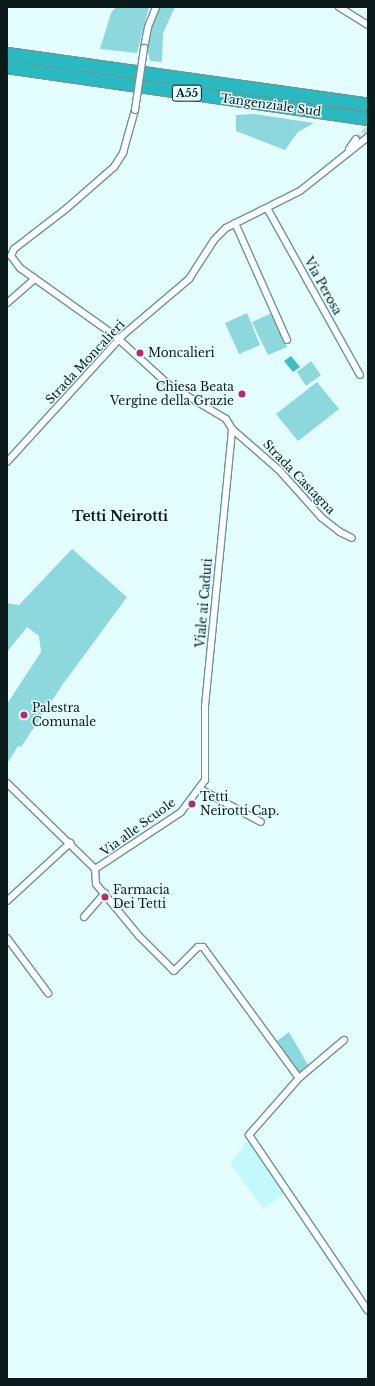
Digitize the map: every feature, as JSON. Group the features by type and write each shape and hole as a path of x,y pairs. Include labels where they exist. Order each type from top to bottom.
{"highway":[{"name":"Tangenziale Sud","path":"7,54 368,105"},
{"name":"Tangenziale Sud","path":"7,67 368,120"}],"street":[{"path":"9,256 14,249 67,208 114,166 123,153 135,110 148,27 156,7"},
{"path":"339,7 368,25"},
{"name":"Strada Moncalieri","path":"7,462 120,340 175,293 189,279 214,240 234,223 300,191 368,137"},
{"path":"343,157 356,139"},
{"name":"Via Perosa","path":"267,208 360,375"},
{"path":"234,223 287,340"},
{"name":"Strada Castagna","path":"9,256 20,268 120,340 169,385 226,419 232,429 279,470 322,518 340,532 352,538"},
{"path":"7,303 36,279"},
{"name":"Viale ai Caduti","path":"205,780 205,706 232,429"},
{"name":"Via alle Scuole","path":"95,869 181,812 200,789 205,780"},
{"path":"7,783 70,842 95,869 96,884 140,936 174,971 198,946 203,947 299,1078"},
{"path":"200,789 261,822"},
{"path":"7,901 70,842"},
{"path":"84,917 105,893"},
{"path":"7,938 48,993"},
{"path":"344,1040 299,1078 249,1135 368,1311"}],"shaded area":[{"path":"116,7 149,7 137,53 100,49 111,13"},
{"path":"160,7 175,7 163,33 162,62 150,61 147,47 153,21"},
{"path":"254,114 314,123 298,132 285,150 236,131 236,115"},
{"path":"247,313 260,345 239,354 225,323"},
{"path":"272,313 287,347 268,355 252,322"},
{"path":"291,356 300,367 293,372 284,361"},
{"path":"311,361 321,375 306,386 297,372"},
{"path":"317,382 339,409 298,441 276,414"},
{"path":"72,549 127,597 63,684 21,747 18,746 8,762 7,704 41,652 39,636 27,627 7,652 7,603 19,605"},
{"path":"289,1032 308,1065 299,1073 277,1041"},
{"path":"249,1139 285,1193 263,1209 230,1163"}],"tunnel":[{"path":"356,139 368,129"}],"place":[{"name":"Moncalieri","path":"140,353"},
{"name":"Chiesa Beata Vergine della Grazie","path":"242,394"},
{"name":"Palestra Comunale","path":"24,715"},
{"name":"Tetti Neirotti Cap.","path":"192,804"},
{"name":"Farmacia Dei Tetti","path":"105,897"}],"district":[{"name":"Tetti Neirotti","path":"120,516"}]}
